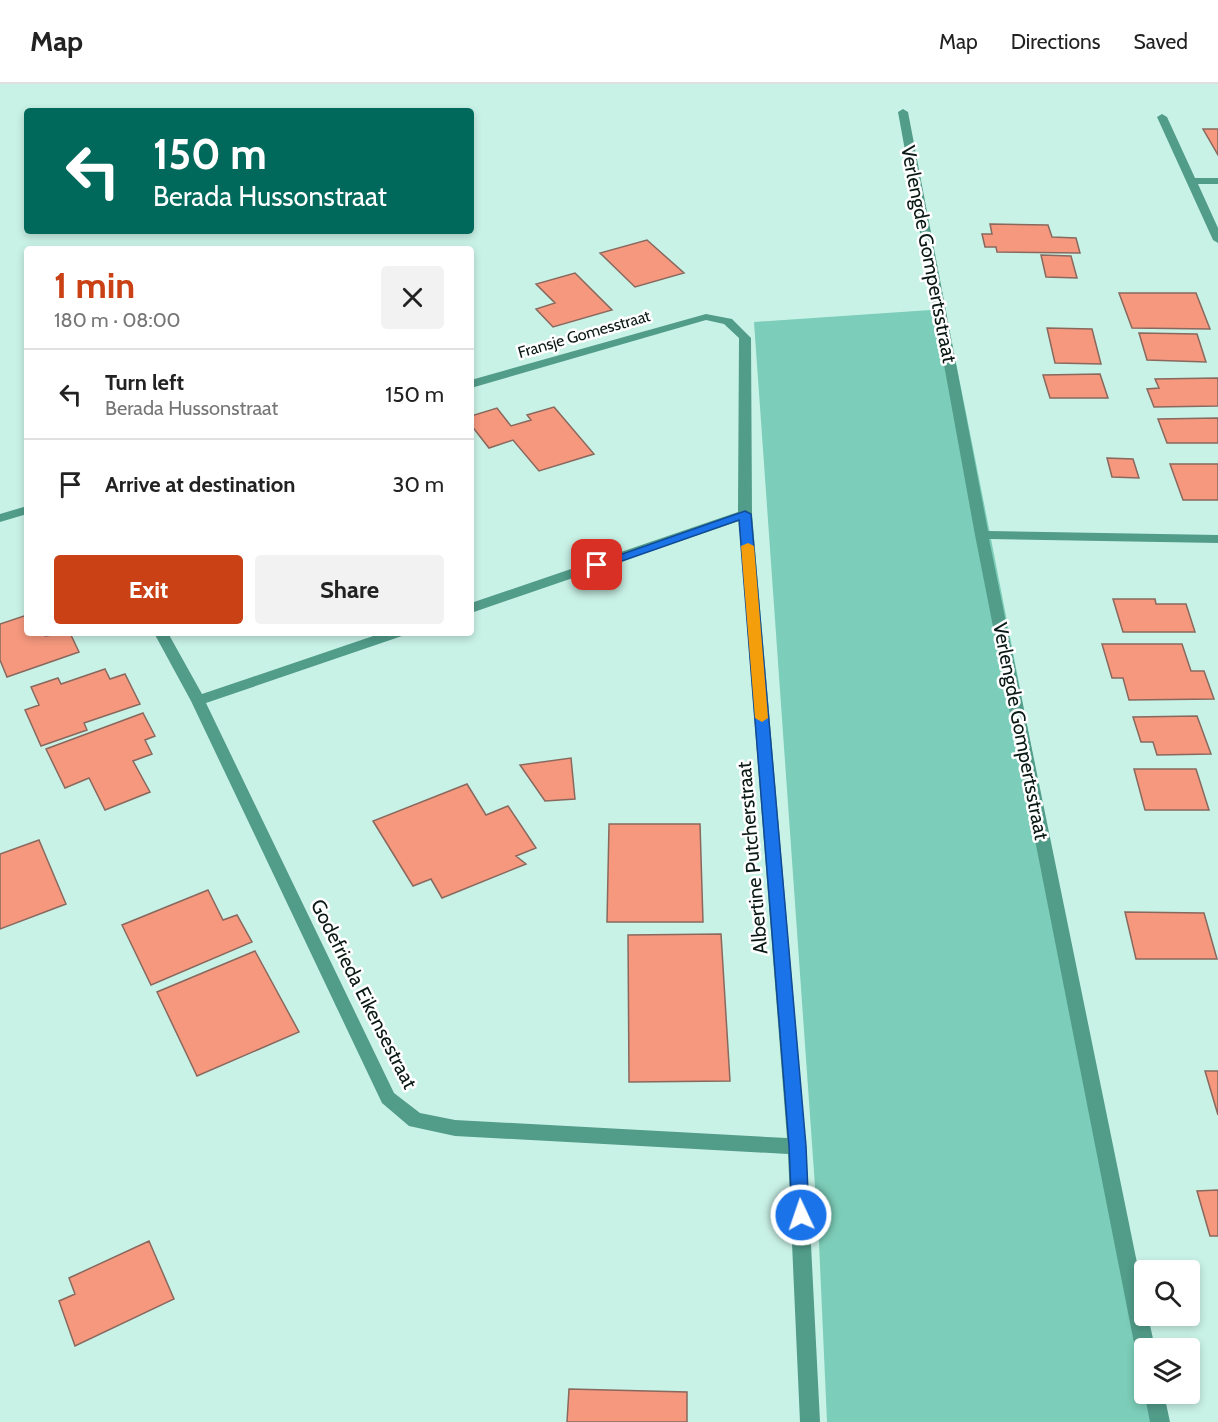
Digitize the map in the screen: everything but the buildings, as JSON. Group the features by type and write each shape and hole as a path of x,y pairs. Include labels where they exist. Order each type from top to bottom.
{"street":[{"name":"Verlengde Gompertsstraat","path":"903,112 982,535 1143,1338"},
{"path":"1162,117 1218,240"},
{"path":"1193,181 1218,181"},
{"name":"Fransje Gomesstraat","path":"474,383 706,316"},
{"name":"Albertine Putcherstraat","path":"706,316 722,317 734,325 745,338 745,514 797,1146 810,1422"},
{"path":"0,518 24,511"},
{"path":"474,607 745,514"},
{"path":"982,535 1218,539"},
{"name":"Godefrieda Eikensestraat","path":"163,636 198,701 388,1098 415,1120 455,1128 797,1146"},
{"path":"198,701 388,636"},
{"path":"1156,1404 1160,1422"}],"green space":[{"path":"945,309 1134,1277 1134,1326 1144,1326 1146,1338 1134,1338 1134,1404 1151,1404 1163,1422 827,1422 819,1243 754,322"}],"slow traffic":[{"path":"748,546 762,718"}],"route":[{"path":"597,565 745,514 801,1215"}]}
